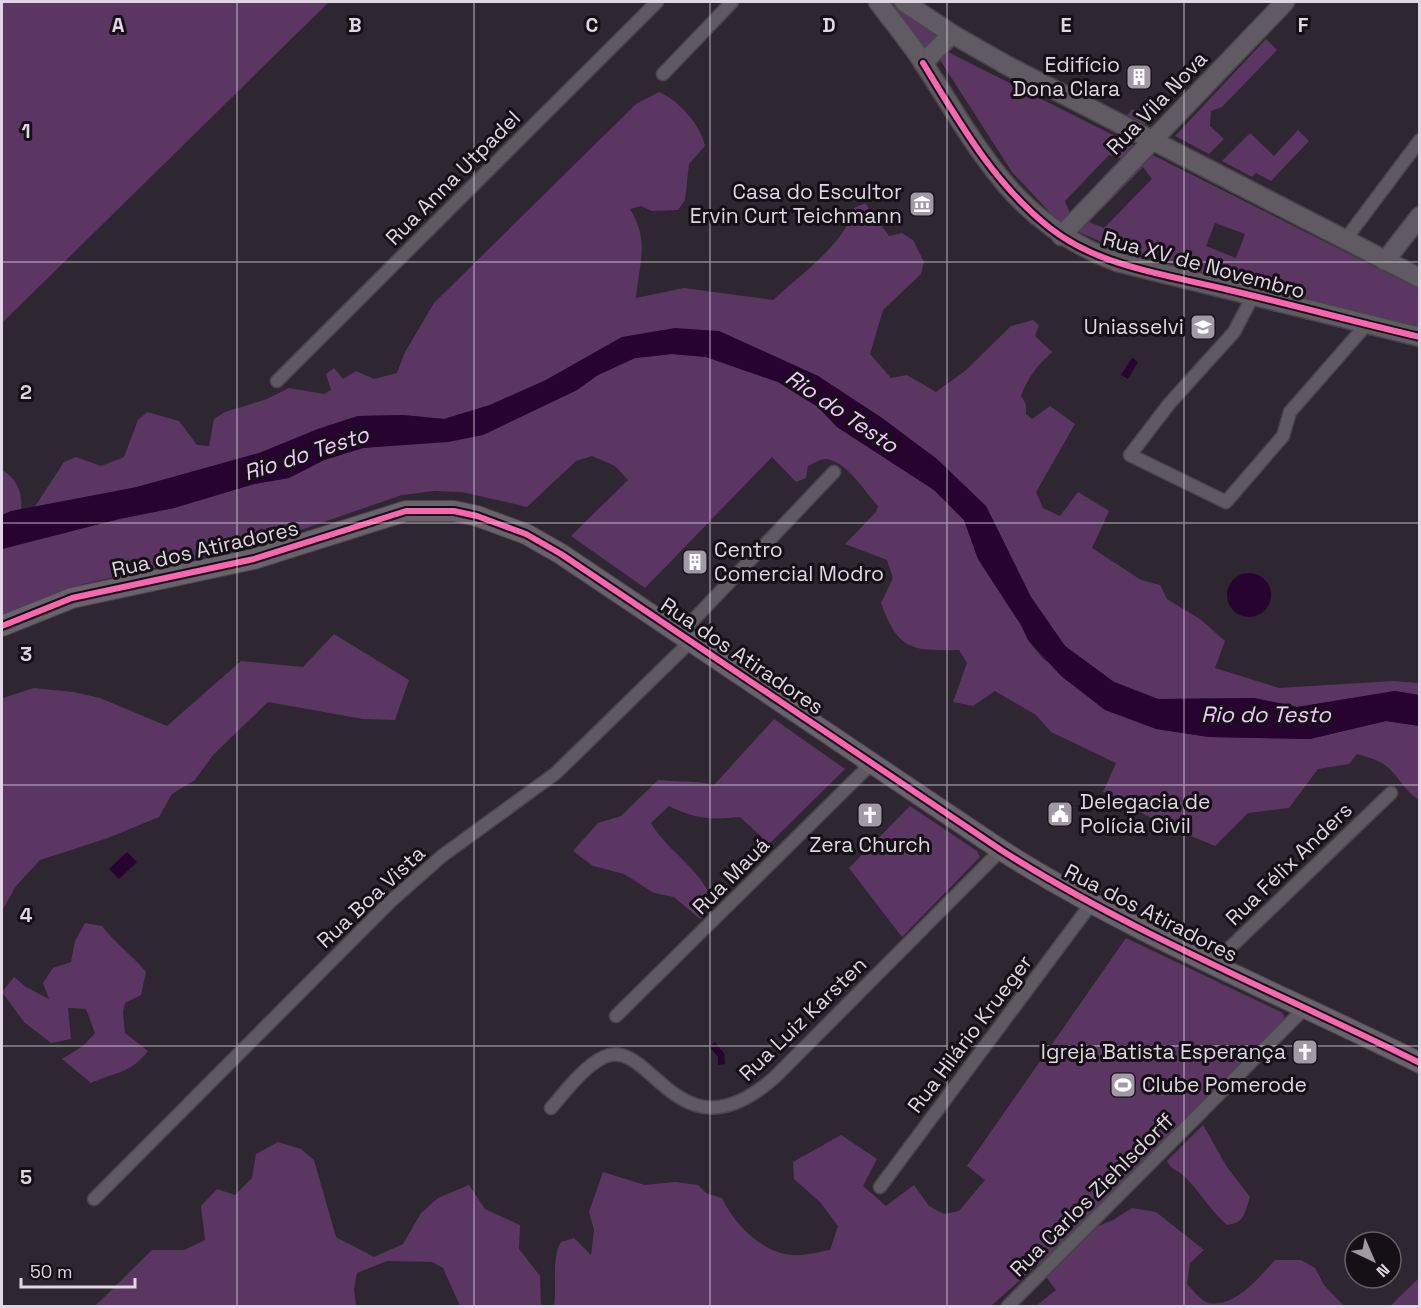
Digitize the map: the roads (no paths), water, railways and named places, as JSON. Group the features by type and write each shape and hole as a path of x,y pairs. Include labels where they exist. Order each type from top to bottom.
{"main road":[{"name":"Rua XV de Novembro","path":"878,2 923,63 986,161 1016,197 1061,236 1117,262 1419,337"},
{"path":"904,2 952,34 1152,141 1419,278"},
{"name":"Rua Vila Nova","path":"1061,236 1285,2"},
{"path":"923,63 952,34"},
{"path":"1385,261 1419,216"},
{"name":"Rua dos Atiradores","path":"2,626 72,598 254,559 382,517 427,510 477,516 526,534 561,554 1001,850 1091,904 1305,1008 1416,1055"}],"street":[{"name":"Rua Anna Utpadel","path":"277,381 657,2"},
{"path":"663,74 732,2"},
{"path":"1345,240 1419,140"},
{"path":"1253,296 1234,332 1169,404 1131,455 1226,502 1283,436 1290,412 1367,324"},
{"name":"Rua Boa Vista","path":"94,1199 391,901 442,856 556,773 686,637 834,472"},
{"name":"Rua Mauá","path":"616,1016 872,764"},
{"name":"Rua Félix Anders","path":"1213,964 1391,793"},
{"name":"Rua Luiz Karsten","path":"551,1108 594,1063 605,1056 618,1055 637,1063 674,1095 703,1108 717,1109 747,1099 775,1077 1001,850"},
{"name":"Rua Hilário Krueger","path":"880,1187 1091,904"},
{"name":"Rua Carlos Ziehlsdorff","path":"1008,1306 1305,1008"}],"water":[{"name":"Rio do Testo","path":"675,328 719,331 818,376 882,418 937,459 986,506 1031,597 1065,646 1114,682 1158,699 1254,698 1297,707 1395,691 1419,695 1419,726 1386,721 1310,739 1209,737 1156,729 1105,710 1061,676 1028,640 1021,625 978,559 964,520 934,490 837,427 818,407 778,382 706,357 672,354 635,358 598,375 577,390 483,435 448,442 363,448 324,460 289,478 254,484 174,508 119,519 2,549 2,515 11,511 137,487 259,453 318,429 358,416 403,415 444,419 490,405 546,380 622,337"},
{"path":"1132,358 1138,362 1128,379 1121,375"},
{"path":"1249,573 1264,580 1271,595 1264,610 1249,617 1234,610 1227,595 1234,580"},
{"path":"127,852 137,862 119,879 109,869"},
{"path":"715,1042 724,1053 725,1064 718,1065 718,1057 710,1047"}],"place":[{"name":"Edifício Dona Clara","path":"1139,77"},
{"name":"Casa do Escultor Ervin Curt Teichmann","path":"922,204"},
{"name":"Uniasselvi","path":"1203,327"},
{"name":"Centro Comercial Modro","path":"695,562"},
{"name":"Delegacia de Polícia Civil","path":"1060,814"},
{"name":"Zera Church","path":"870,815"},
{"name":"Igreja Batista Esperança","path":"1305,1052"},
{"name":"Clube Pomerode","path":"1123,1085"}]}
